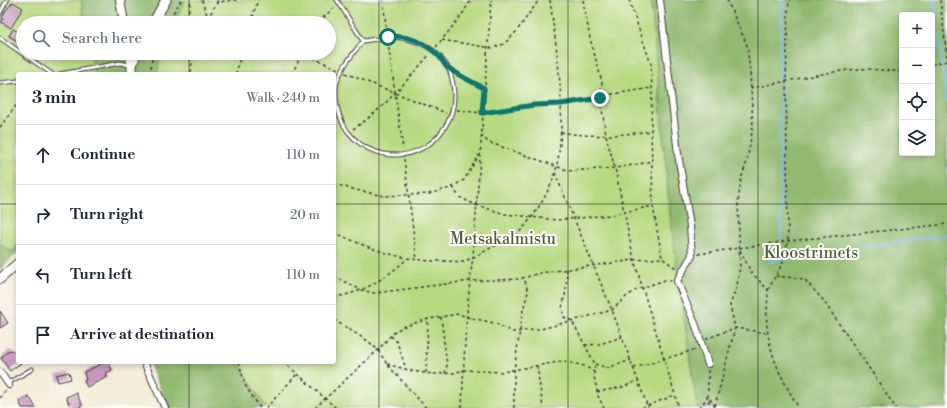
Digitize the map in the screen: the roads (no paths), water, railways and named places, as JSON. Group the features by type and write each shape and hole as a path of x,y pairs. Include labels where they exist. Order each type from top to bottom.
{"main road":[{"path":"157,16 166,0"},
{"path":"132,70 134,60"},
{"path":"0,279 16,265"}],"street":[{"path":"120,0 123,16"},
{"path":"660,0 678,154 690,226 692,255 677,281 702,344 708,364"},
{"path":"130,60 132,70"},
{"path":"145,364 165,408"},
{"path":"0,372 8,384"}],"lane":[{"path":"0,13 7,0"},
{"path":"337,0 363,41"},
{"path":"0,2 5,5"},
{"path":"388,37 405,37 418,41 433,50 446,65 453,82 455,96 453,110 441,134 431,144 417,151 403,155 385,155 370,150 356,141 348,132 339,115 336,99 337,83 342,71 363,41 388,37"},
{"path":"0,38 16,49"},
{"path":"32,60 49,72"},
{"path":"71,72 120,63 132,70"},
{"path":"0,83 16,81"},
{"path":"8,384 32,369"}],"waterway":[{"path":"780,79 783,0"},
{"path":"934,0 947,101"},
{"path":"780,87 781,237"},
{"path":"766,262 947,235"},
{"path":"781,248 781,259"}],"park label":[{"name":"Metsakalmistu","path":"503,239"},
{"name":"Kloostrimets","path":"811,253"}]}
